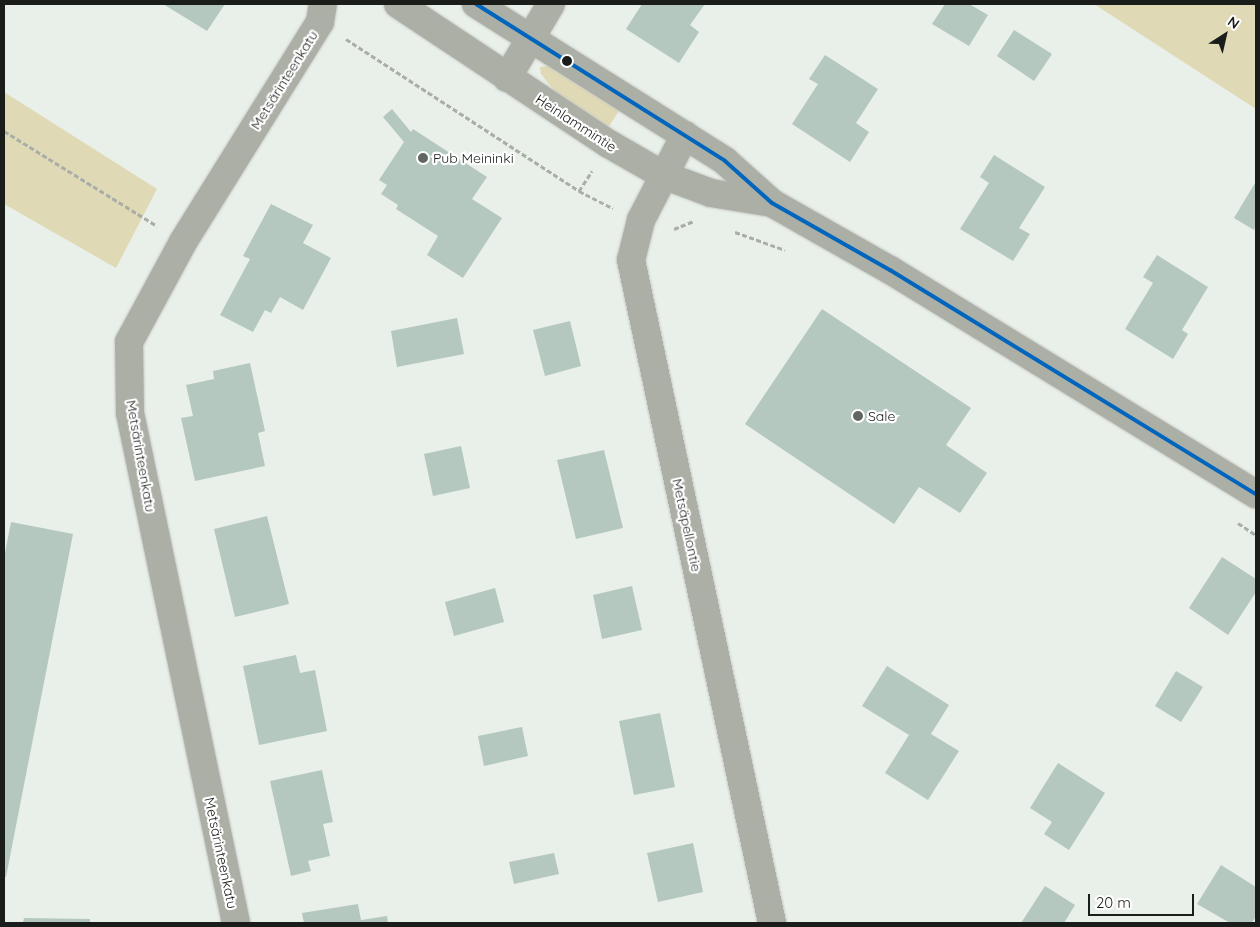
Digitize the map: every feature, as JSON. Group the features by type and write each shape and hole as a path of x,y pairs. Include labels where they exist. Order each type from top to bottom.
{"street":[{"name":"Heinlammintie","path":"398,4 507,78 662,175 711,193 772,203"},
{"name":"Heinlammintie","path":"476,4 532,36 725,161 772,203 890,270 1256,494"},
{"path":"507,78 551,4"},
{"name":"Metsärinteenkatu","path":"236,923 130,413 129,342 183,242 322,13"},
{"name":"Metsäpellontie","path":"685,135 662,175 641,220 631,260 772,923"}],"path":[{"path":"322,13 589,197 641,220 670,230 700,219"},
{"path":"4,132 183,242"},
{"path":"728,229 792,253"},
{"path":"1231,519 1256,535"}],"shaded area":[{"path":"1094,4 1256,4 1256,109"},
{"path":"547,66 619,111 605,132 559,97 541,74 540,67"},
{"path":"4,92 157,189 116,268 4,204"}],"building":[{"path":"163,4 225,4 207,31"},
{"path":"642,4 705,4 690,25 699,32 679,63 626,29"},
{"path":"945,4 969,4 988,15 969,46 932,24"},
{"path":"1014,30 1052,54 1034,81 997,56"},
{"path":"825,55 878,89 856,123 869,132 850,162 792,124 818,84 809,79"},
{"path":"392,109 411,132 413,129 487,177 472,199 502,218 463,278 427,255 438,236 396,209 398,205 381,194 387,185 379,180 404,142 383,117"},
{"path":"994,155 1045,187 1019,228 1030,234 1013,261 960,229 989,183 980,177"},
{"path":"1255,183 1256,225 1254,230 1234,218"},
{"path":"271,204 313,225 303,243 331,258 303,310 280,297 271,313 265,310 253,332 220,315 250,259 243,256"},
{"path":"1157,255 1208,287 1182,330 1188,334 1173,359 1125,329 1153,283 1143,277"},
{"name":"Sale","path":"822,309 971,408 946,445 987,473 960,513 919,487 894,524 745,424"},
{"path":"457,318 464,354 397,367 391,331"},
{"path":"570,321 581,366 545,376 533,330"},
{"path":"250,363 265,431 258,433 265,466 195,481 181,418 193,416 186,385 214,379 213,371"},
{"path":"461,446 470,488 433,496 424,454"},
{"path":"604,450 623,528 576,539 557,460"},
{"path":"267,516 289,604 235,617 214,529"},
{"path":"11,522 73,534 6,877 4,876 4,558"},
{"path":"1222,557 1256,579 1256,592 1228,635 1189,608"},
{"path":"632,586 642,630 602,639 593,595"},
{"path":"495,588 504,622 454,636 445,602"},
{"path":"296,655 300,673 315,670 327,731 259,745 243,666"},
{"path":"887,666 949,705 931,734 959,751 928,800 885,773 909,735 862,706"},
{"path":"1176,671 1203,687 1181,722 1155,706"},
{"path":"660,713 675,787 634,795 619,721"},
{"path":"522,727 528,756 484,766 478,736"},
{"path":"1058,763 1105,793 1069,850 1044,834 1052,822 1030,808"},
{"path":"322,770 333,822 323,824 330,856 308,861 311,871 291,876 270,781"},
{"path":"693,843 703,892 658,902 647,853"},
{"path":"554,853 559,874 514,884 509,862"},
{"path":"1221,865 1256,887 1256,916 1252,923 1230,923 1197,904"},
{"path":"1045,886 1075,905 1064,923 1021,923"},
{"path":"358,904 361,920 387,916 388,923 304,923 302,913"},
{"path":"24,918 90,919 90,923 23,923"}],"transit line":[{"path":"476,4 725,161 772,203 890,270 1256,494"}],"place":[{"name":"Pub Meininki","path":"423,158"},
{"name":"Sale","path":"858,416"}]}
